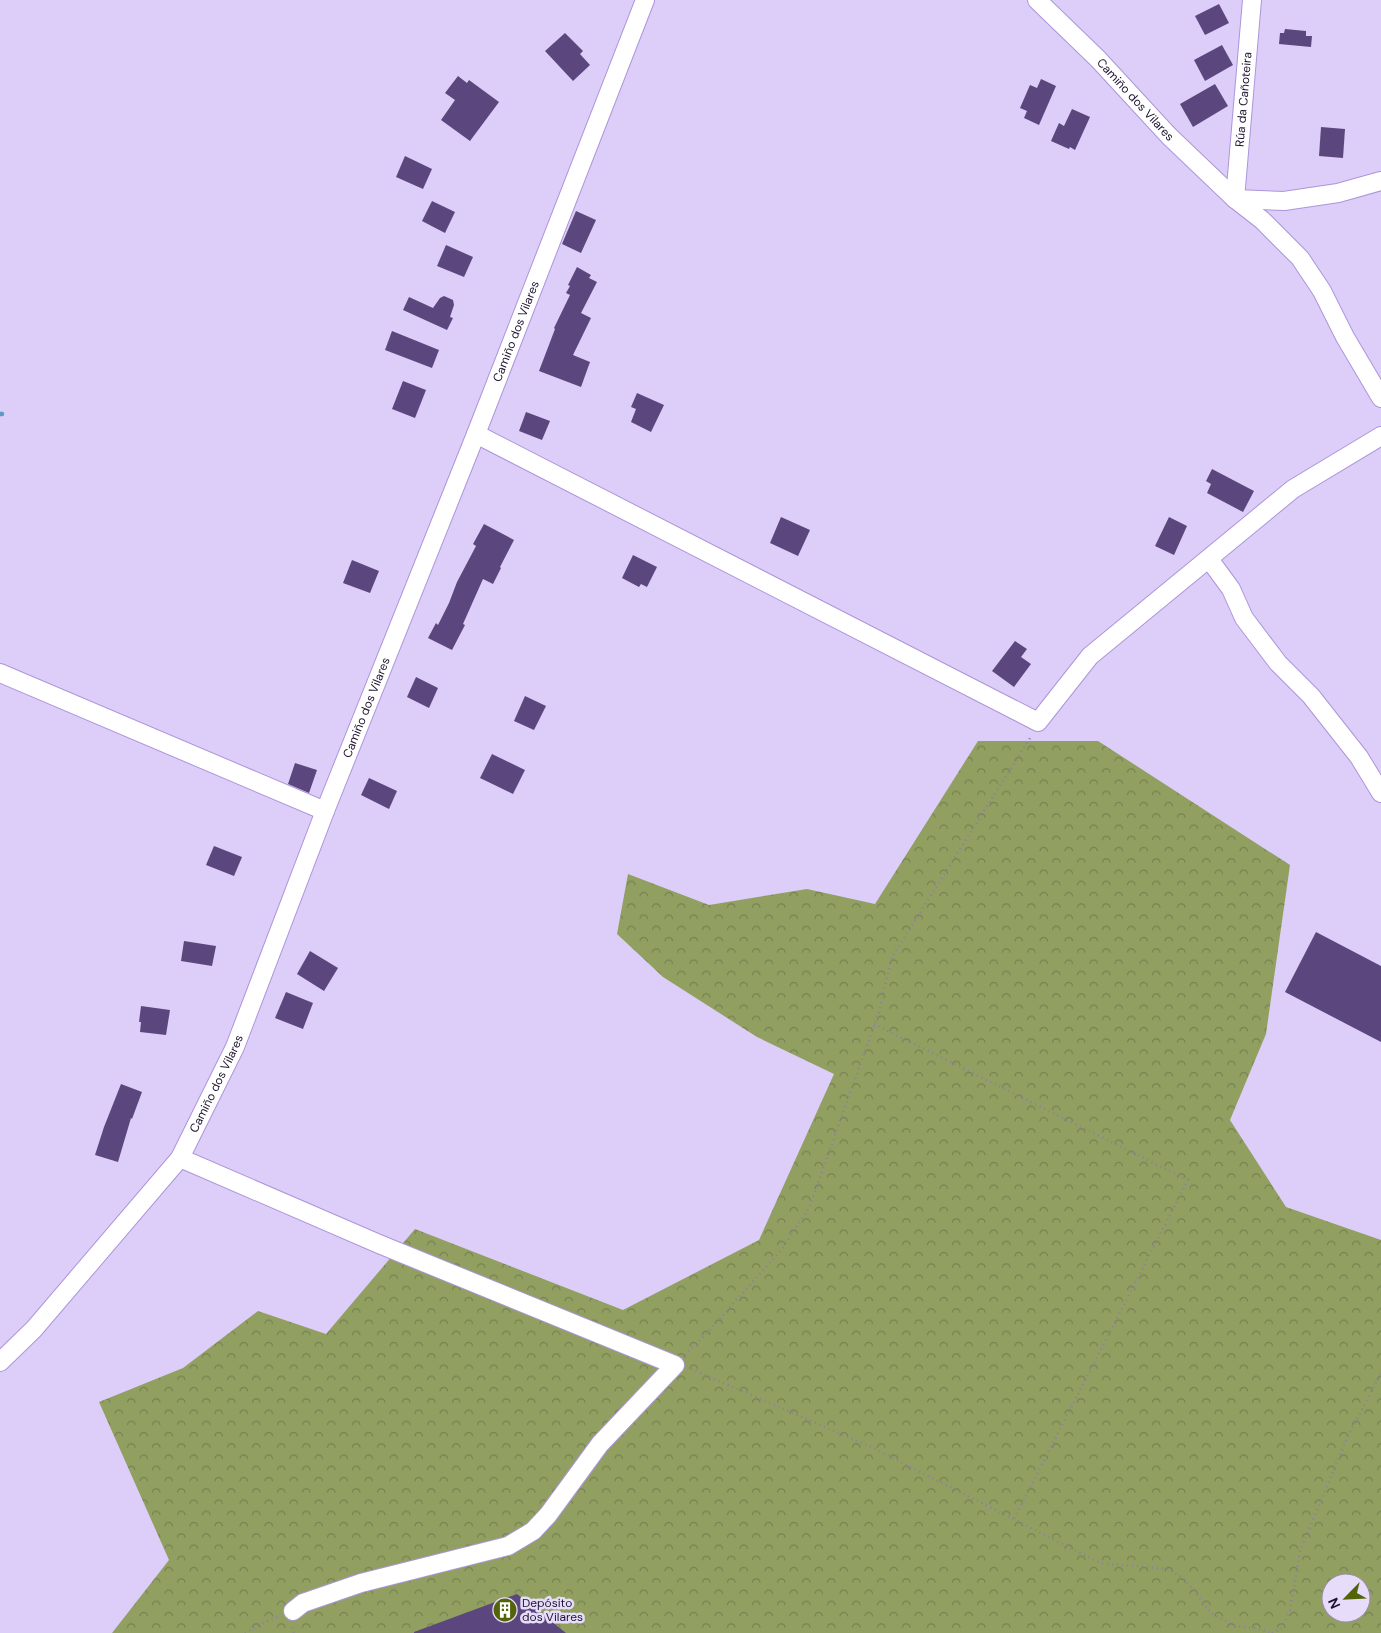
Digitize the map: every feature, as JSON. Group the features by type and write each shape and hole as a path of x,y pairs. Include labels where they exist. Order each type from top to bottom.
{"street":[{"name":"Camiño dos Vilares","path":"0,1362 34,1329 180,1158 235,1047 325,811 476,434 645,0"},
{"name":"Camiño dos Vilares","path":"1037,0 1098,59 1169,136 1235,199 1262,220 1300,258 1322,291 1345,337 1381,398"},
{"name":"Rúa da Cañoteira","path":"1235,199 1252,0"},
{"path":"1235,199 1284,201 1338,194 1381,181"},
{"path":"476,434 1038,722 1090,656 1292,490 1381,436"},
{"path":"1209,559 1231,589 1244,618 1255,633 1278,663 1311,696 1329,718 1359,757 1381,793"},
{"path":"0,673 325,811"},
{"path":"180,1158 379,1244 675,1365 600,1444 548,1515 533,1530 508,1546 361,1583 303,1603 293,1611"}],"path":[{"path":"675,1365 708,1332 780,1250 809,1208 874,1024 892,957 1030,738 1038,722"},
{"path":"874,1024 1188,1180 1014,1519"},
{"path":"675,1365 702,1373 869,1446 1100,1563 1169,1569 1185,1580 1211,1613 1235,1626 1255,1628 1271,1633 1282,1628 1290,1611 1300,1551 1307,1531 1347,1438 1381,1374"},
{"path":"245,1633 266,1621 293,1611"}],"green space":[{"path":"978,741 1098,741 1290,865 1266,1034 1230,1120 1286,1207 1381,1240 1381,1633 112,1633 169,1560 99,1402 183,1368 258,1311 326,1334 415,1229 623,1310 759,1240 834,1074 757,1037 663,977 617,934 628,874 709,905 807,889 875,904"}],"building":[{"path":"1219,4 1229,23 1205,35 1195,16"},
{"path":"1285,29 1306,31 1306,36 1312,36 1311,47 1279,44 1280,33 1284,33"},
{"path":"565,33 583,51 580,54 590,65 573,81 545,51"},
{"path":"1222,45 1233,65 1205,81 1194,60"},
{"path":"458,76 467,83 469,80 499,102 470,141 441,120 455,100 445,93"},
{"path":"1041,79 1056,86 1039,125 1024,118 1027,111 1020,108 1030,85 1037,88"},
{"path":"1215,84 1228,106 1193,127 1180,104"},
{"path":"1072,109 1090,117 1075,150 1051,141 1059,123 1064,126"},
{"path":"1321,127 1345,129 1343,158 1319,156"},
{"path":"405,156 432,169 423,189 396,177"},
{"path":"432,201 455,212 445,233 422,221"},
{"path":"576,211 596,220 581,253 562,244"},
{"path":"446,245 473,257 464,277 437,266"},
{"path":"577,267 591,275 589,278 597,282 581,313 591,318 573,355 590,362 581,387 539,371 554,328 570,295 566,293 570,286 568,285"},
{"path":"444,296 453,300 454,305 450,317 453,318 447,330 403,310 409,297 433,308 440,298"},
{"path":"392,331 439,350 432,368 385,350"},
{"path":"403,381 426,390 415,418 392,409"},
{"path":"637,393 664,405 651,432 631,422 636,409 631,407"},
{"path":"526,412 550,421 542,440 519,431"},
{"path":"1212,469 1254,491 1243,512 1207,493 1211,484 1206,481"},
{"path":"781,517 810,530 798,556 770,543"},
{"path":"1169,517 1187,526 1174,555 1155,546"},
{"path":"484,524 514,540 493,584 483,579 463,624 465,625 452,650 428,638 436,623 438,625 449,603 457,582 476,546 473,544"},
{"path":"633,555 657,567 647,587 641,584 639,587 622,578"},
{"path":"352,560 379,571 370,593 343,583"},
{"path":"1015,641 1027,649 1021,657 1031,664 1014,687 992,671"},
{"path":"416,677 438,688 429,708 407,697"},
{"path":"525,696 546,706 534,730 514,721"},
{"path":"492,754 525,770 513,794 480,778"},
{"path":"295,763 317,770 309,793 288,784"},
{"path":"369,778 397,791 389,809 361,795"},
{"path":"214,846 242,857 234,876 206,865"},
{"path":"1316,932 1381,966 1381,1042 1285,992"},
{"path":"184,941 216,946 212,966 181,961"},
{"path":"310,951 338,968 324,991 297,974"},
{"path":"286,992 313,1003 303,1029 275,1018"},
{"path":"141,1006 170,1010 166,1035 140,1032"},
{"path":"121,1084 142,1092 131,1118 118,1162 95,1155"},
{"name":"Depósito dos Vilares","path":"517,1594 566,1633 414,1633 414,1632"}],"place":[{"name":"Depósito dos Vilares","path":"505,1610"}]}
